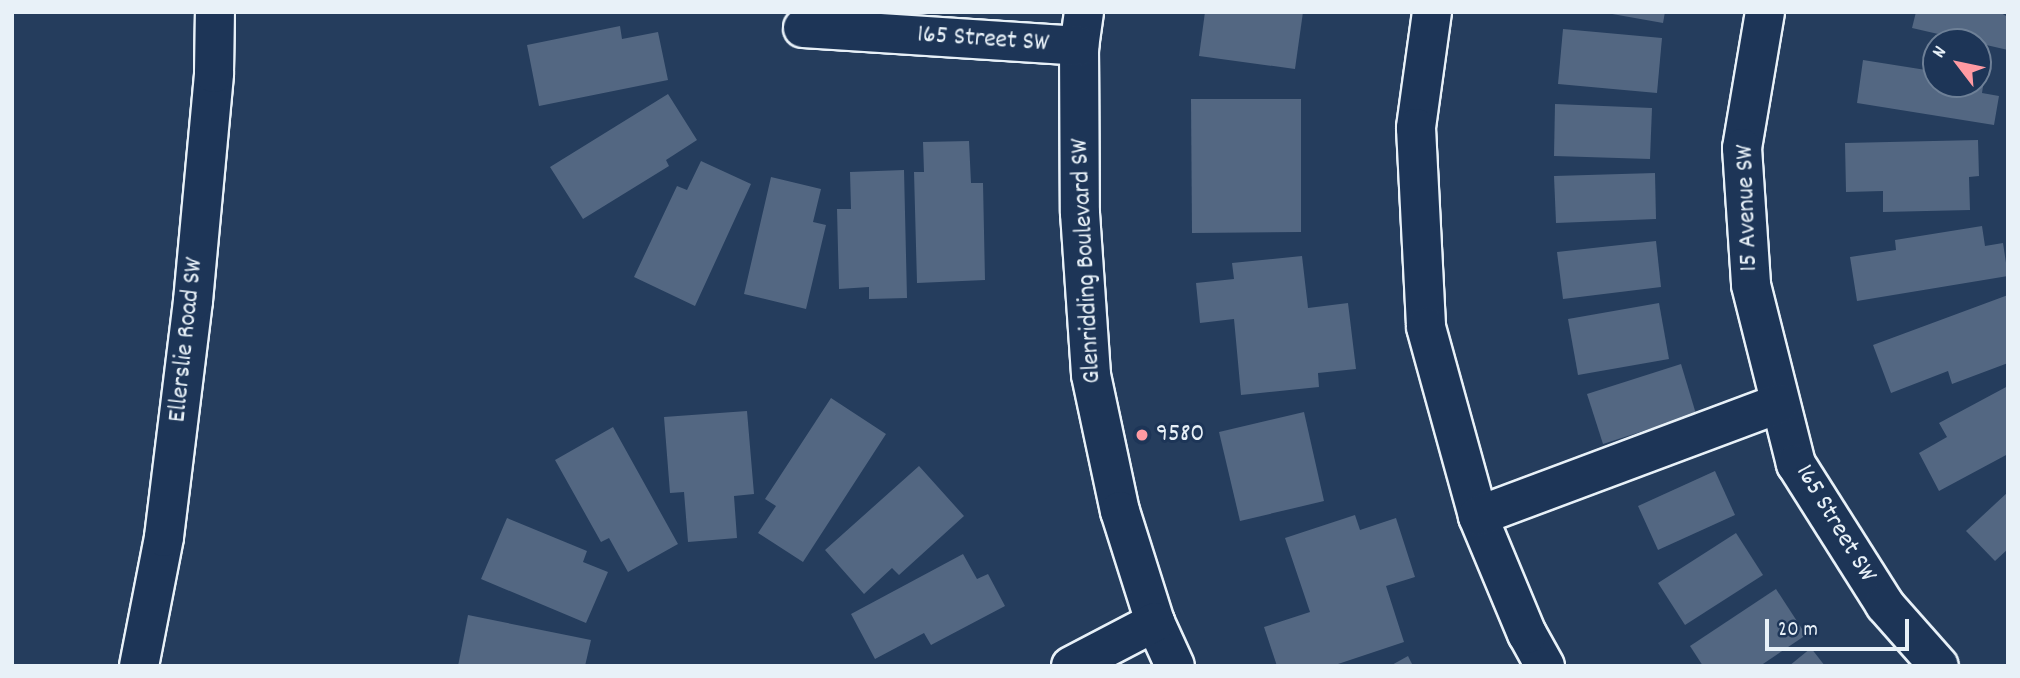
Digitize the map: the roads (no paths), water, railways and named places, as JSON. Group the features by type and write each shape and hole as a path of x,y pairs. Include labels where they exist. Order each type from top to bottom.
{"street":[{"name":"Ellerslie Road SW","path":"139,666 164,537 191,315 215,73 215,12"},
{"path":"1432,12 1416,128 1426,327 1478,516 1545,666"},
{"name":"15 Avenue SW","path":"1765,12 1742,148 1751,285 1780,403"},
{"name":"165 Street SW","path":"803,28 1082,29"},
{"name":"Glenridding Boulevard SW","path":"1082,29 1080,213 1091,375 1120,511 1155,622 1175,666"},
{"path":"1478,516 1780,403"},
{"name":"165 Street SW","path":"1780,403 1796,464 1885,605 1939,666"},
{"path":"1070,666 1155,622"}],"place":[{"name":"9580","path":"1142,435"}]}
